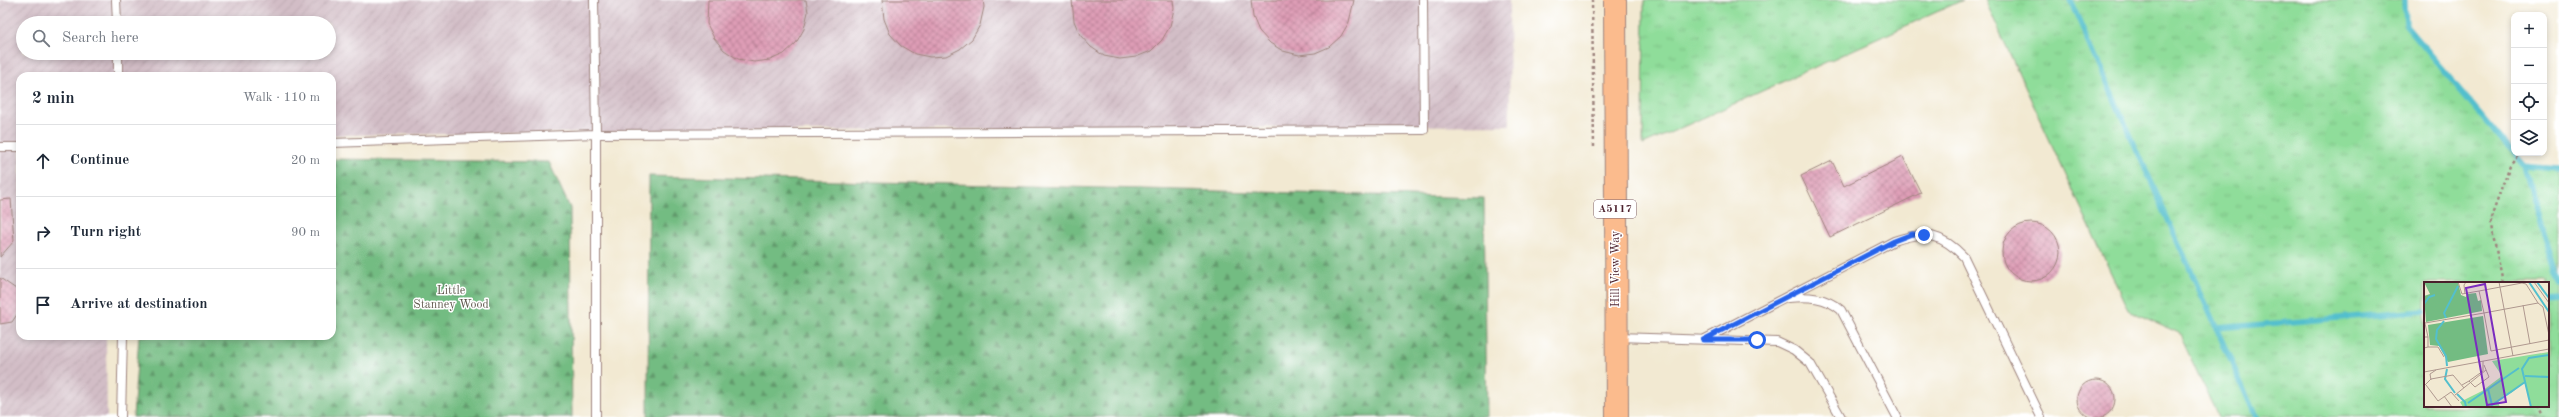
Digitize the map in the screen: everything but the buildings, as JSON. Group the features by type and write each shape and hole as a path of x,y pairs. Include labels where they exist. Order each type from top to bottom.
{"main road":[{"name":"Hill View Way","path":"1615,0 1617,417"}],"lane":[{"path":"116,0 117,16"},
{"path":"594,0 596,134 596,417"},
{"path":"336,143 596,134 1424,130 1423,0"},
{"path":"118,60 118,72"},
{"path":"0,147 16,147"},
{"path":"1703,340 1894,241 1912,234 1942,238 1964,257 2041,417"},
{"path":"1783,298 1815,298 1832,302 1841,310 1897,417"},
{"path":"1616,337 1777,342 1794,350 1810,363 1841,417"},
{"path":"121,417 123,340"}],"path":[{"path":"2503,282 2490,221 2510,165 2517,156"},
{"path":"2539,407 2544,417"}],"shaded area":[{"path":"0,0 1509,0 1510,125 336,135 336,72 16,72 16,340 106,340 107,417 0,417"}],"green space":[{"path":"1644,0 1963,0 1643,145"},
{"path":"1985,0 2405,0 2406,26 2511,150 2511,156 2516,156 2524,165 2559,169 2559,417 2218,417 2179,333 2128,310"},
{"name":"Little Stanney Wood","path":"336,159 549,162 570,208 572,417 133,417 139,340 336,340"},
{"path":"649,176 1484,198 1487,417 648,417"}],"waterway":[{"path":"2070,0 2256,417"},
{"path":"2405,0 2406,26 2524,166 2559,285"},
{"path":"2524,166 2559,169"},
{"path":"2549,300 2559,299"},
{"path":"2216,328 2424,311"}],"route":[{"path":"1757,340 1703,340 1894,241 1912,234 1924,235"}]}
